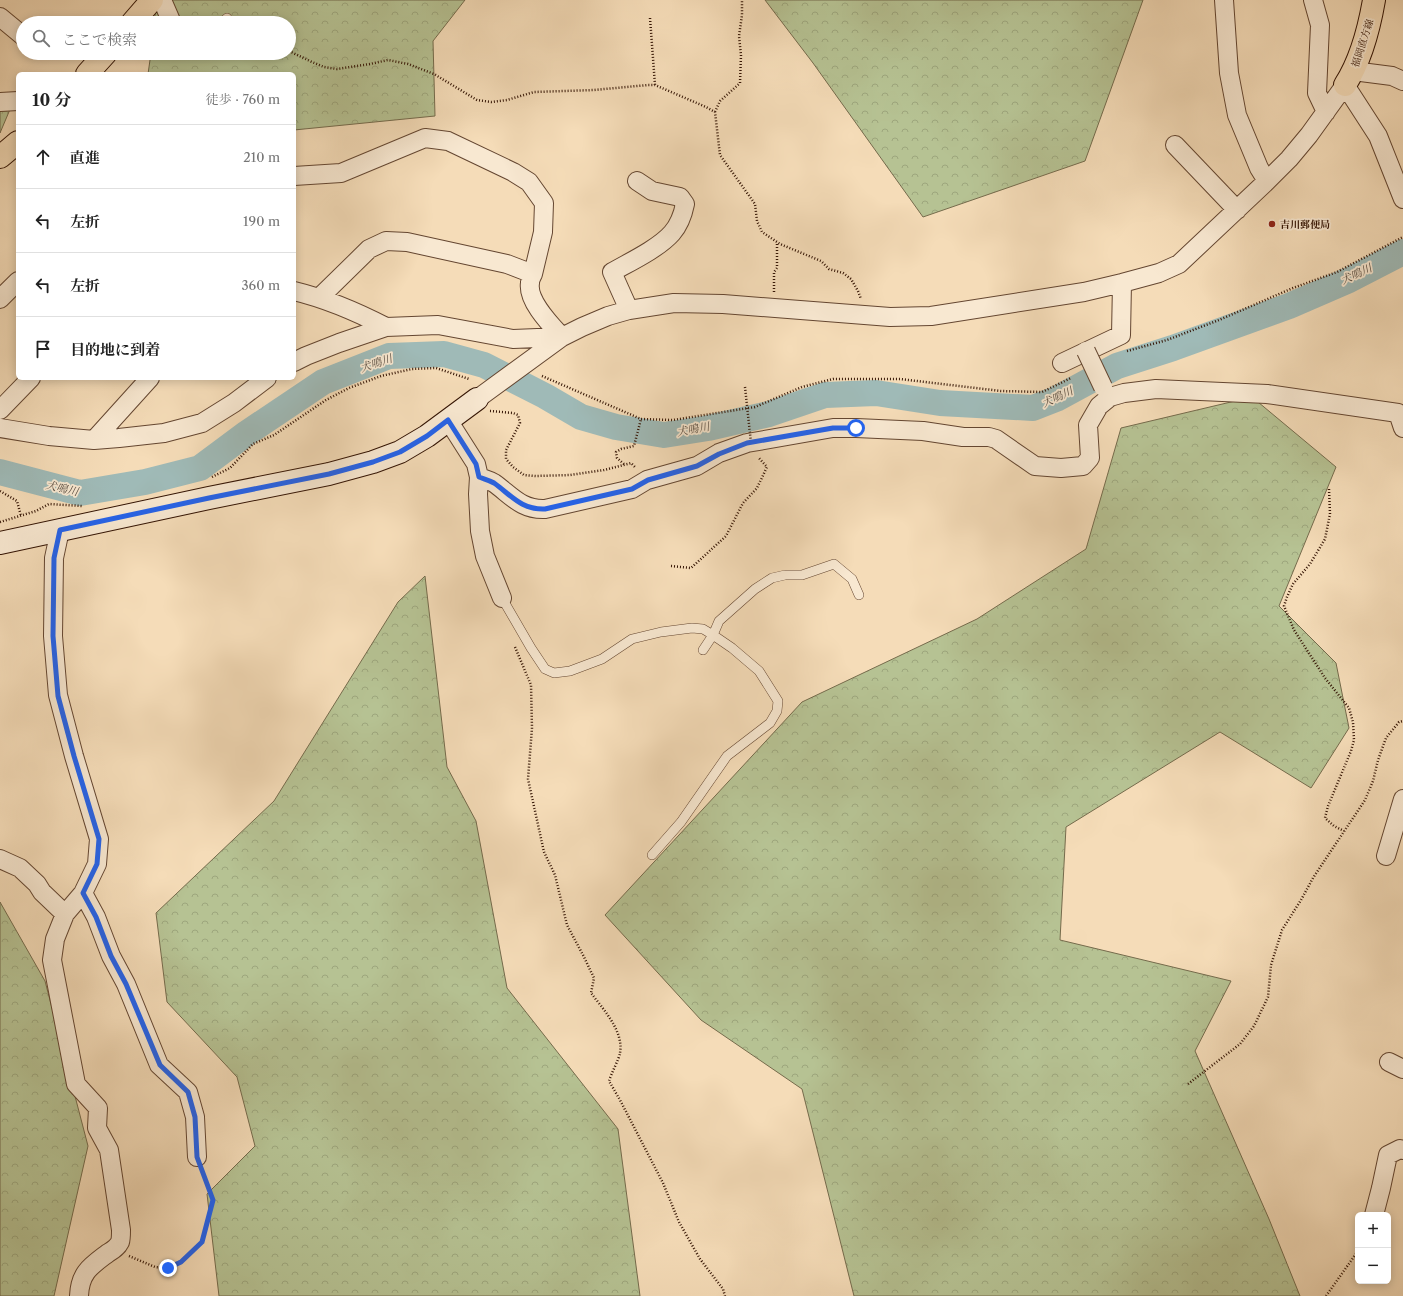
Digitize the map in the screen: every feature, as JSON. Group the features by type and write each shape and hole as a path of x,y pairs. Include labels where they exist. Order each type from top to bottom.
{"main road":[{"path":"138,16 152,0"},
{"name":"福岡直方線","path":"1349,78 1370,21 1374,0"},
{"path":"89,72 100,60"},
{"path":"0,158 16,144"}],"street":[{"path":"162,0 169,16"},
{"path":"1224,0 1229,73 1237,115 1259,168 1267,181"},
{"path":"1313,0 1320,25 1317,93 1326,112"},
{"path":"0,17 16,30"},
{"path":"1349,78 1392,76 1403,81"},
{"path":"0,543 329,474 373,462 400,452 427,436 562,337 608,316 629,310 674,303 723,304 890,317 930,316 1084,292 1122,284 1158,273 1179,264 1289,159 1309,135 1349,78"},
{"path":"1349,78 1378,136 1403,199"},
{"path":"0,102 16,101"},
{"path":"296,176 341,173 425,138 448,142 513,172 529,182 544,203 544,232 529,284 533,300 541,314 562,337"},
{"path":"1175,145 1237,210"},
{"path":"629,310 612,272 642,255 672,232 683,215 685,204 680,197 652,191 637,181"},
{"path":"319,298 368,249 386,241 407,242 507,264 533,274"},
{"path":"0,299 16,283"},
{"path":"1062,363 1121,335 1122,284"},
{"path":"296,292 319,298 386,327"},
{"path":"296,361 360,335 386,327 438,325 514,339 562,337"},
{"path":"1086,351 1103,387"},
{"path":"0,410 30,380"},
{"path":"94,440 148,380"},
{"path":"0,428 49,436 94,440 164,432 202,422 234,404 265,380"},
{"path":"1103,387 1117,384 1150,383 1156,389"},
{"path":"1096,412 1095,403 1103,387"},
{"path":"479,477 492,482 520,503 534,509 545,509 632,489 648,480 697,466 719,454 753,449 833,428 923,431 963,437 989,437 996,439 1035,466 1061,468 1083,466 1090,458 1088,425 1099,406 1110,397 1124,393 1156,389 1267,394 1401,416"},
{"path":"448,420 476,464 479,477 478,501 480,531 484,556 502,598"},
{"path":"60,530 54,558 53,636 58,696 99,839 97,864 83,893 66,914 55,939 52,960 76,1084 98,1108 97,1128 109,1150 121,1230 120,1241 117,1247 96,1262 84,1274 80,1286 79,1296"},
{"path":"1386,856 1403,799"},
{"path":"0,859 20,868 37,884 42,892 66,914"},
{"path":"83,893 96,917 111,956 126,984 160,1065 188,1092 195,1117 197,1157"},
{"path":"1375,1212 1388,1155 1400,1148 1403,1150"}],"lane":[{"path":"702,650 713,635 719,621 755,589 772,578 785,575 802,575 834,564 852,579 859,595"},
{"path":"502,598 545,669 554,673 570,671 602,659 632,639 661,632 692,628 703,629 732,648 759,671 778,701 777,711 770,723 727,756 680,822 652,855"}],"path":[{"path":"742,0 742,15 739,36 741,55 740,83 720,101 715,112 720,155 755,204 757,221 762,232 777,242 821,260 829,269 843,273 851,279 862,302 862,315"},
{"path":"650,18 655,85"},
{"path":"296,54 324,67 337,68 388,60 408,64 434,74 477,100 491,102 507,100 534,92 594,90 655,85 715,112"},
{"path":"1126,352 1167,340 1219,320 1293,288 1337,272 1403,237"},
{"path":"774,309 774,272 777,268 777,242"},
{"path":"206,479 214,477 230,468 254,444 274,435 326,400 349,388 381,376 412,369 436,368 469,379"},
{"path":"542,376 641,419 673,420 755,407 802,387 834,379 900,379 1001,391 1042,392 1072,378"},
{"path":"671,566 691,568 726,536 743,503 757,488 767,467 753,449 744,387"},
{"path":"477,399 486,410 513,412 518,415 520,424 506,450 506,459 513,467 524,475 570,475 604,470 631,462 648,480"},
{"path":"624,464 617,458 616,452 621,449 634,446 641,419"},
{"path":"1329,489 1330,514 1325,539 1310,564 1293,584 1284,606 1294,630 1325,678 1349,708 1353,722 1354,740 1351,751 1328,806 1325,818 1334,826 1344,831"},
{"path":"0,491 17,501 21,516"},
{"path":"0,522 36,511 49,504 86,505"},
{"path":"514,643 531,685 532,728 528,779 544,852 555,874 567,925 594,978 591,993 616,1026 620,1053 608,1081 620,1100 663,1183 679,1222 700,1259 723,1288 725,1296"},
{"path":"1188,1084 1240,1044 1254,1026 1268,996 1271,965 1282,930 1302,900 1313,878 1366,800 1386,738 1399,722 1403,721"},
{"path":"117,1247 122,1253 155,1267 168,1268 181,1262 202,1242 213,1200 197,1157"},
{"path":"1326,1296 1355,1254"}],"green space":[{"path":"157,0 465,0 433,41 435,116 296,130 296,72 148,72 150,60 296,60 296,16 155,16"},
{"path":"765,0 1143,0 1085,161 923,217 813,63"},
{"path":"0,106 11,107 0,133"},
{"path":"1252,397 1336,467 1279,606 1336,663 1349,728 1311,788 1220,732 1066,827 1060,940 1231,981 1195,1051 1269,1219 1300,1296 854,1296 802,1089 701,1020 605,915 802,702 977,619 1086,549 1121,428"},
{"path":"425,576 447,767 476,821 507,988 618,1129 640,1296 219,1296 207,1194 255,1146 237,1077 167,1002 156,913 274,801 398,602"},
{"path":"0,902 45,981 88,1146 54,1296 0,1296"}],"waterway":[{"name":"犬鳴川","path":"0,472 80,493 145,482 200,468 247,433 323,382 389,356 444,354 484,365 545,396 581,417 616,427 664,435 708,428 769,414 825,395 876,393 940,403 1033,408 1056,399 1117,366 1173,348 1289,306 1349,280 1403,252"}],"place":[{"name":"吉川郵便局","path":"1272,224"}],"route":[{"path":"168,1268 181,1262 202,1242 213,1200 197,1157 195,1117 188,1092 160,1065 126,984 111,956 96,917 83,893 97,864 99,839 58,696 53,636 54,558 60,530 329,474 373,462 400,452 427,436 448,420 476,464 479,477 492,482 520,503 534,509 545,509 632,489 648,480 684,471 697,466 719,454 747,443 833,428 856,428"}]}
